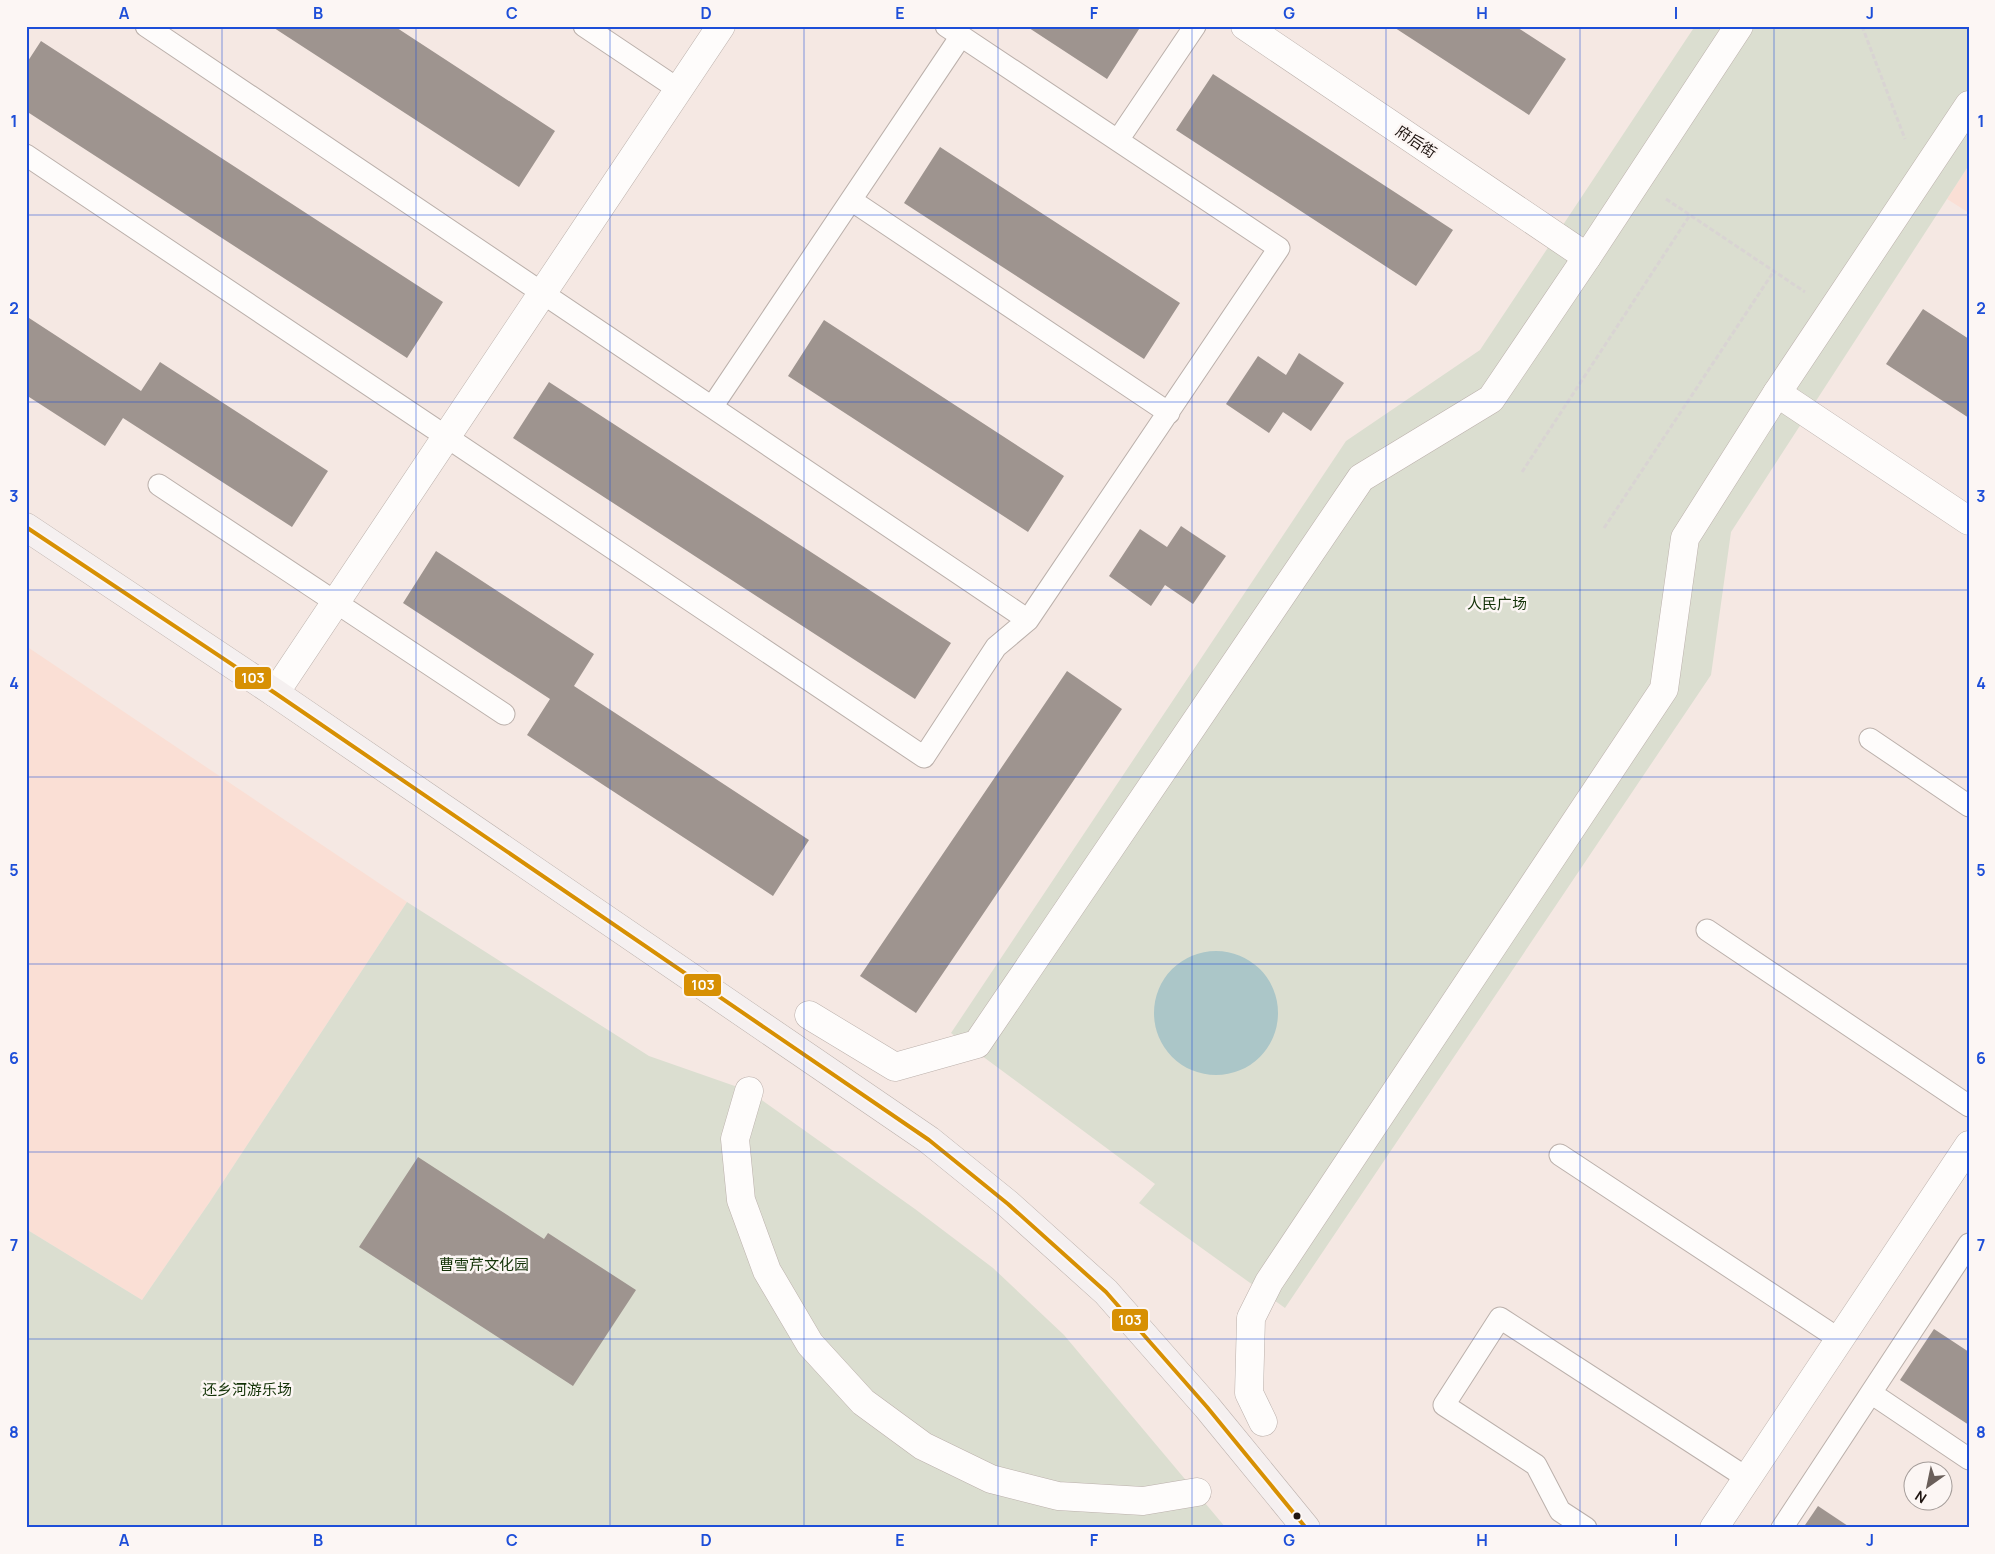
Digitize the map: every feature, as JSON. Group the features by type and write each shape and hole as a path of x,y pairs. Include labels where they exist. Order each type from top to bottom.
{"main road":[{"path":"26,527 275,692 928,1140 1008,1204 1106,1292 1207,1408 1306,1528"}],"street":[{"path":"275,692 721,26"},
{"name":"府后街","path":"1245,26 1587,257"},
{"path":"809,1015 895,1067 977,1044 1361,478 1491,399 1739,26"},
{"path":"1263,1422 1250,1393 1251,1318 1269,1282 1664,689 1685,538 1778,393 1969,105"},
{"path":"1778,393 1969,521"},
{"path":"749,1091 735,1139 741,1200 767,1271 810,1344 863,1402 923,1446 991,1479 1058,1496 1143,1501 1197,1492"},
{"path":"1714,1528 1969,1145"}],"lane":[{"path":"146,26 1028,620"},
{"path":"584,26 678,89"},
{"path":"1118,140 1195,26"},
{"path":"26,155 924,757 996,647 1028,620 1279,248 953,31 851,200 712,407"},
{"path":"851,200 1168,413"},
{"path":"159,485 504,714"},
{"path":"1870,739 1969,806"},
{"path":"1706,930 1969,1106"},
{"path":"1560,1155 1839,1339"},
{"path":"1782,1528 1969,1244"},
{"path":"1586,1528 1560,1511 1536,1465 1444,1405 1500,1318 1747,1478"},
{"path":"1870,1393 1969,1459"}],"path":[{"path":"1862,26 1920,180"},
{"path":"1660,195 1807,293"},
{"path":"1522,472 1690,215"},
{"path":"1604,528 1774,271"}],"shaded area":[{"path":"1969,165 1969,213 1947,199"},
{"path":"26,646 407,902 209,1203 142,1300 26,1229"}],"green space":[{"name":"人民广场","path":"1695,26 1969,26 1969,165 1731,532 1711,675 1285,1308 1139,1203 1155,1184 951,1033 1346,441 1480,350"},
{"name":"曹雪芹文化园","path":"407,902 649,1056 749,1091 915,1209 993,1268 1064,1335 1226,1528 26,1528 26,1229 142,1300 209,1203"}],"water":[{"path":"1216,951 1240,956 1260,969 1273,989 1278,1013 1273,1037 1260,1057 1240,1070 1216,1075 1192,1070 1172,1057 1159,1037 1154,1013 1159,989 1172,969 1192,956"}],"building":[{"path":"271,26 394,26 555,131 519,187"},
{"path":"1026,26 1141,26 1107,79"},
{"path":"1392,26 1515,26 1566,59 1529,115"},
{"path":"41,41 443,302 407,358 26,111 26,64"},
{"path":"1213,74 1453,230 1416,286 1176,130"},
{"path":"940,147 1180,303 1144,359 904,203"},
{"path":"1923,309 1969,339 1969,418 1886,364"},
{"path":"26,316 141,391 160,362 328,471 292,527 123,418 105,446 26,395"},
{"path":"824,320 1064,476 1028,532 788,376"},
{"path":"1299,353 1344,383 1311,431 1283,412 1269,433 1226,404 1258,356 1286,375"},
{"path":"549,382 951,643 915,699 513,438"},
{"path":"1181,526 1226,556 1193,604 1165,585 1151,606 1109,576 1140,529 1167,547"},
{"path":"436,551 594,654 574,686 809,840 773,896 527,735 550,699 403,603"},
{"path":"1067,671 1122,709 916,1013 860,976"},
{"path":"418,1157 544,1239 548,1233 636,1290 573,1386 359,1247"},
{"path":"1934,1329 1969,1352 1969,1425 1900,1380"},
{"path":"1818,1506 1851,1528 1803,1528"}],"transit line":[{"name":"103","path":"26,527 275,693 929,1140 1008,1204 1106,1292 1207,1407 1306,1528"}],"park label":[{"name":"还乡河游乐场","path":"247,1390"}]}
